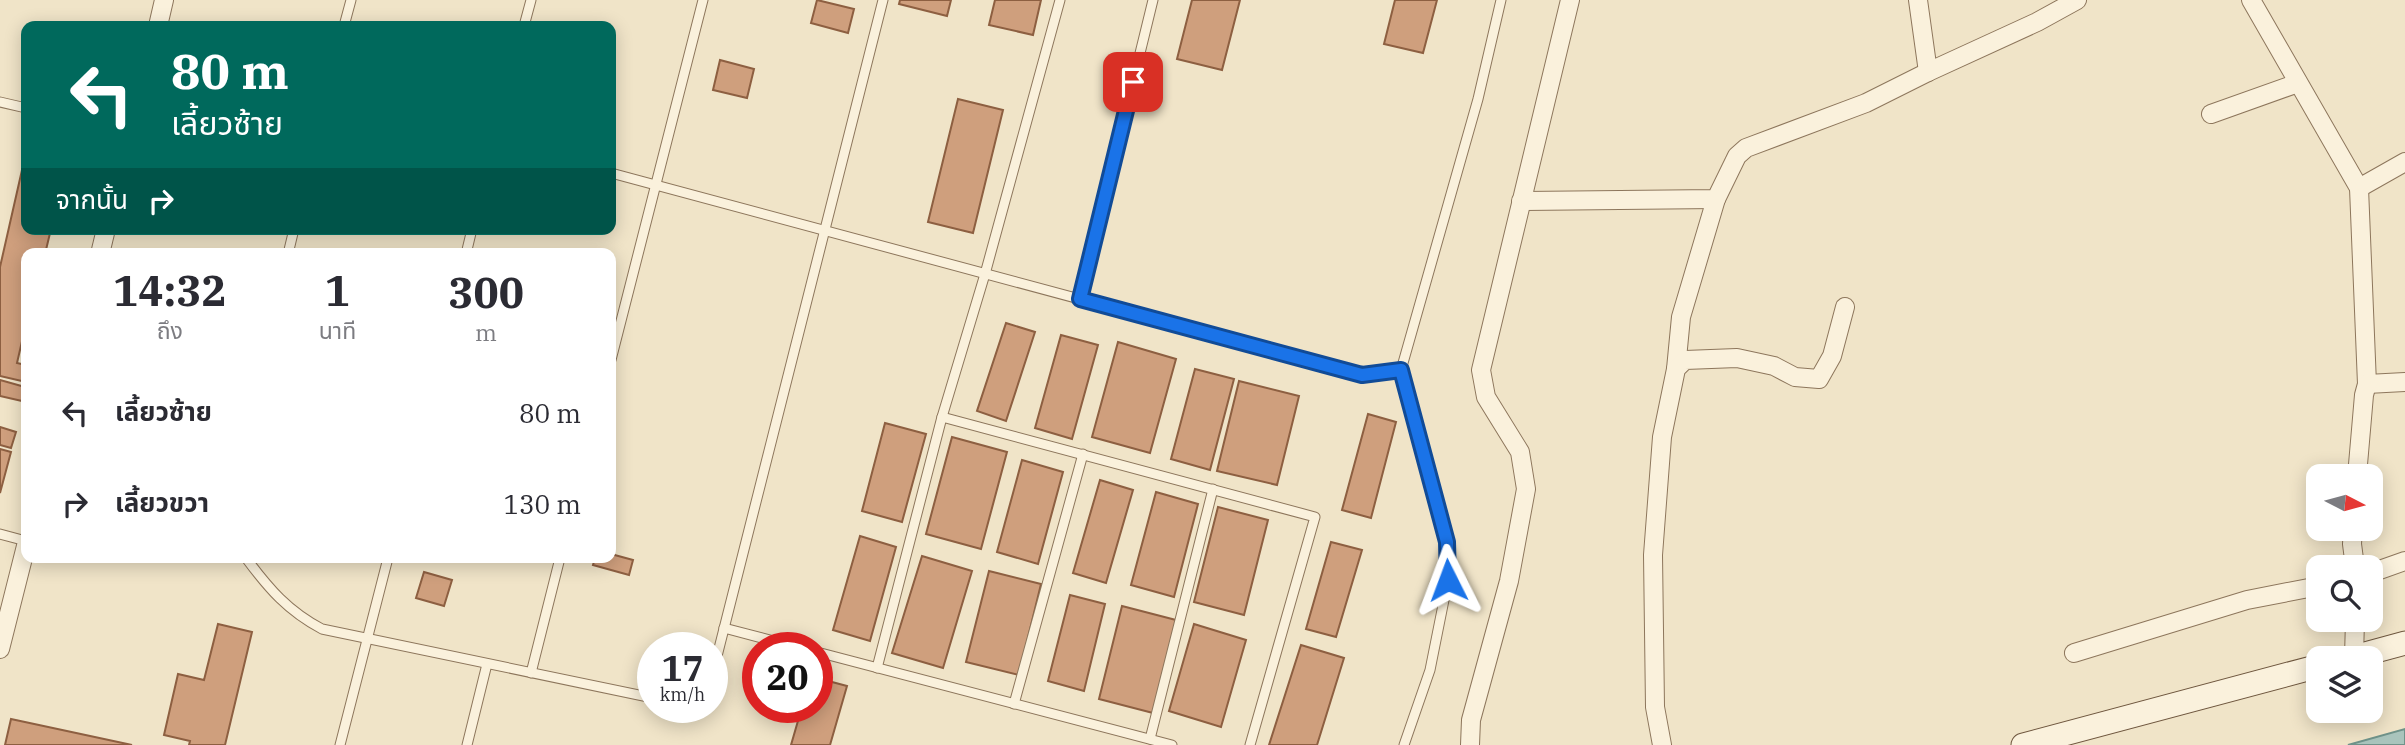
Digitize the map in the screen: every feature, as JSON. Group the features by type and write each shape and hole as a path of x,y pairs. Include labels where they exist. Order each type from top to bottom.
{"main road":[{"path":"2383,649 2405,643"},
{"path":"2023,745 2306,669"}],"street":[{"path":"159,21 164,0"},
{"path":"1470,745 1471,720 1509,581 1526,489 1520,452 1486,397 1481,370 1570,0"},
{"path":"1919,0 1928,72"},
{"path":"1662,745 1655,707 1653,555 1662,438 1676,369 1681,317 1716,199 1737,156 1746,148 1866,103 2038,22 2077,0"},
{"path":"2251,0 2359,188 2367,384 2358,464"},
{"path":"2211,114 2298,83"},
{"path":"2359,188 2405,162"},
{"path":"1521,201 1716,199"},
{"path":"1676,369 1685,360 1737,358 1774,366 1795,377 1819,379 1832,356 1845,307"},
{"path":"2367,384 2405,382"},
{"path":"2383,569 2405,561"},
{"path":"0,649 21,563"},
{"path":"2074,653 2247,600 2306,589"}],"lane":[{"path":"345,21 351,0"},
{"path":"525,21 531,0"},
{"path":"616,340 703,0"},
{"path":"723,632 883,0"},
{"path":"877,668 942,417 985,274 1060,0"},
{"path":"1080,299 1153,0"},
{"path":"1404,745 1430,670 1448,580 1447,542 1401,370 1478,99 1501,0"},
{"path":"0,102 21,107"},
{"path":"616,174 1362,375 1401,370"},
{"path":"942,417 1315,517 1250,745"},
{"path":"1014,704 1083,454"},
{"path":"1150,739 1213,489"},
{"path":"0,534 21,541"},
{"path":"250,563 276,596 299,617 323,629 637,695"},
{"path":"340,745 387,563"},
{"path":"531,673 559,563"},
{"path":"724,628 742,633"},
{"path":"833,656 1172,745"},
{"path":"467,745 487,664"}],"water":[{"path":"2405,729 2405,745 2348,745"}],"building":[{"path":"817,0 854,9 848,33 811,23"},
{"path":"900,0 951,0 947,16 899,4"},
{"path":"995,0 1041,0 1033,35 989,25"},
{"path":"1192,0 1240,0 1222,70 1177,59"},
{"path":"1395,0 1437,0 1423,53 1384,44"},
{"path":"720,60 754,69 747,98 713,90"},
{"path":"958,99 1003,110 973,233 928,222"},
{"path":"21,174 21,235 50,235 46,248 21,248 21,346 17,363 21,364 21,381 0,376 0,267"},
{"path":"1006,323 1035,332 1006,421 977,411"},
{"path":"1061,335 1098,345 1072,439 1035,428"},
{"path":"1118,342 1176,359 1150,453 1092,437"},
{"path":"1195,369 1234,379 1210,470 1171,459"},
{"path":"0,380 21,386 21,401 0,396"},
{"path":"1239,381 1299,396 1277,485 1217,471"},
{"path":"1368,414 1396,422 1371,518 1342,510"},
{"path":"885,423 926,434 902,522 862,511"},
{"path":"0,427 16,432 11,448 0,445"},
{"path":"952,437 1007,452 981,549 926,534"},
{"path":"0,449 11,452 0,493"},
{"path":"1022,460 1063,472 1038,564 997,552"},
{"path":"1100,480 1133,490 1106,583 1073,573"},
{"path":"1156,492 1198,504 1174,597 1131,585"},
{"path":"1218,507 1268,520 1244,615 1194,602"},
{"path":"860,536 896,547 870,641 833,630"},
{"path":"1331,542 1362,550 1336,637 1306,629"},
{"path":"616,555 633,560 629,575 593,565 616,563"},
{"path":"922,556 972,571 943,668 892,653"},
{"path":"989,571 1041,584 1019,675 966,662"},
{"path":"424,572 452,580 444,606 416,598"},
{"path":"1070,595 1105,604 1084,691 1048,681"},
{"path":"1122,606 1176,620 1153,713 1099,699"},
{"path":"218,624 252,632 225,745 189,745 190,741 164,735 178,674 204,680"},
{"path":"1194,624 1246,640 1221,727 1169,711"},
{"path":"1301,645 1344,658 1317,745 1269,745"},
{"path":"833,682 847,686 830,745 791,745 797,723 833,723"},
{"path":"11,719 132,745 5,745"}],"route":[{"path":"1133,82 1080,299 1362,375 1401,370 1447,542 1448,580"}]}
